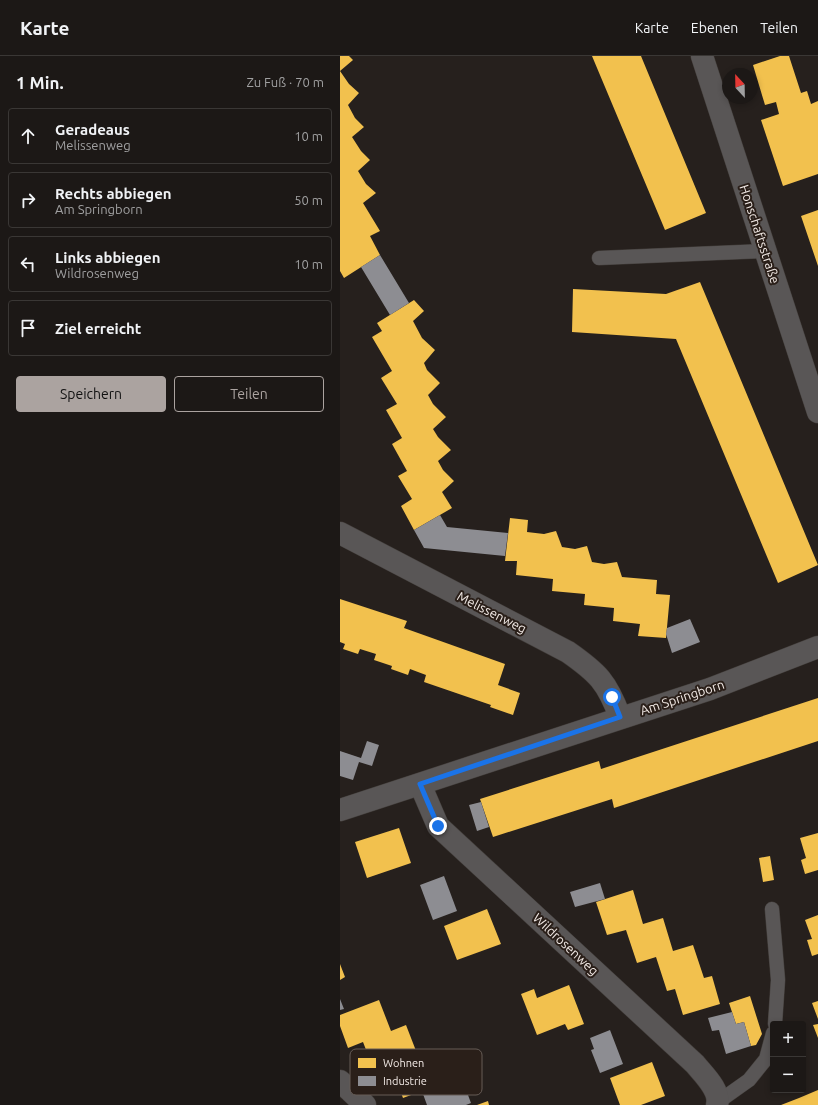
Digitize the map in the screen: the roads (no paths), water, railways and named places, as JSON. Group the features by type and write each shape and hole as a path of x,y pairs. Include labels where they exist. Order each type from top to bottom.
{"street":[{"name":"Honschaftsstraße","path":"702,56 818,412"},
{"name":"Melissenweg","path":"340,533 568,652 592,669 604,683 620,717"},
{"name":"Am Springborn","path":"340,810 620,717 710,689 818,647"},
{"name":"Wildrosenweg","path":"420,784 438,826 695,1064 712,1085 717,1103"},
{"path":"340,1081 350,1091"},
{"path":"355,1095 365,1105"}],"lane":[{"path":"599,258 766,251"},
{"path":"772,910 778,980 775,1021"},
{"name":"Wildrosenweg","path":"717,1103 750,1080 766,1059 770,1044"}]}
